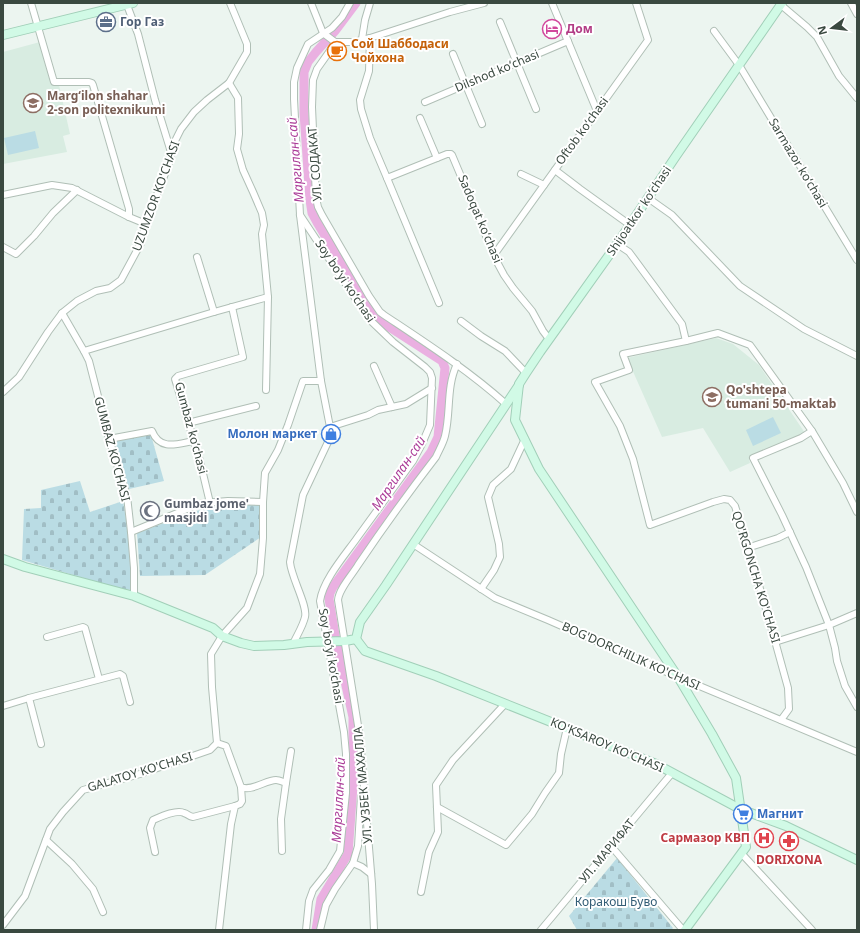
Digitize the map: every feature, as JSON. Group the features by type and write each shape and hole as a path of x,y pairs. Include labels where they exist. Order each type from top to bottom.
{"street":[{"path":"32,3 54,82 89,82 93,85 129,217"},
{"name":"UZUMZOR KO'CHASI","path":"3,392 19,377 62,313 77,301 96,292 110,288 121,280 141,243 146,224 169,162 171,152 181,129 194,112 229,83 247,52 248,44 230,3"},
{"path":"312,3 324,34 334,42 354,42 370,38 450,12 484,3"},
{"name":"Soy boʻyi koʻchasi","path":"294,644 306,616 305,607 290,569 290,562 304,495 328,442 330,427 320,380 300,214 294,82 297,68 308,44 332,28 342,17 350,3"},
{"path":"362,39 370,3"},
{"path":"552,3 597,111"},
{"name":"Oftob koʻchasi","path":"494,255 648,40 636,3"},
{"path":"851,3 857,14"},
{"path":"3,35 130,4 155,100 171,152"},
{"path":"781,4 817,37 839,76 857,98"},
{"name":"Shijoatkor koʻchasi","path":"517,423 519,384 549,339 617,244 781,4"},
{"path":"500,22 536,109"},
{"name":"Sarmazor koʻchasi","path":"714,31 739,65 857,260"},
{"path":"370,38 369,71 360,100 361,109 370,138 439,303"},
{"name":"Dilshod koʻchasi","path":"425,102 568,41"},
{"name":"УЛ. СОДАКАТ","path":"334,42 317,69 313,80 312,90 316,198 318,207 327,225 380,312 456,364 487,387 506,404"},
{"path":"453,54 482,124"},
{"path":"229,83 230,87 238,98 239,134 237,149 240,163 257,202 264,225 262,234 268,297 266,390"},
{"path":"420,118 437,158"},
{"name":"Sadoqat koʻchasi","path":"387,178 451,154 454,157 494,255 504,275 532,311 549,339"},
{"path":"555,170 630,225"},
{"path":"521,174 544,185"},
{"path":"3,195 52,185 72,188 146,224"},
{"path":"3,247 16,254 34,236 53,213 77,190"},
{"path":"648,198 672,215 740,286 804,329 857,356"},
{"name":"Soy boʻyi koʻchasi","path":"300,214 369,319 393,342 425,367 430,372 432,378 430,425 422,444 413,461 344,556 328,580 321,594 320,601 344,732 346,754 346,793 340,851 329,870 313,890 309,901 306,930"},
{"path":"617,244 629,252 682,324 686,341"},
{"path":"197,257 214,312"},
{"path":"84,351 268,297"},
{"name":"Gumbaz koʻchasi","path":"210,503 200,461 176,377 243,357 232,307"},
{"name":"GUMBAZ KO'CHASI","path":"62,313 84,351 88,361 109,439 127,496 134,568 134,596"},
{"path":"461,321 505,351 526,373"},
{"name":"QO'RGONCHA KO'CHASI","path":"781,720 789,709 788,688 765,605 734,506 730,500 724,499 650,525 633,459 620,426 595,382 629,370 623,354 718,333 750,345 812,431 843,483 857,512"},
{"name":"УЛ. УЗБЕК МАХАЛЛА","path":"374,930 360,738 338,600 340,592 436,457 441,447 445,436 450,381 456,364"},
{"path":"374,366 392,407"},
{"path":"155,852 150,828 153,820 179,812 184,812 188,816 193,817 235,806 240,804 242,801 241,787 226,746 217,743 211,654 222,636 247,608 260,574 263,538 265,473 278,450 303,381 320,380"},
{"path":"3,559 25,567 134,596 213,628 222,636 254,646 345,641 356,639 360,622 519,384"},
{"path":"330,427 368,415 378,410 406,404 432,388"},
{"path":"506,404 517,423 539,469 678,677 736,778 746,847 684,930 611,846"},
{"path":"188,423 256,406"},
{"path":"109,439 152,431 156,440 165,444 177,444 193,440"},
{"path":"812,431 801,438 753,458 806,567 829,625 837,661 845,686 857,707"},
{"path":"481,589 494,570 500,557 499,544 488,497 493,484 511,469 525,439"},
{"path":"131,532 203,503 228,501 263,502"},
{"path":"747,548 778,538 790,532"},
{"name":"BOG'DORCHILIK KO'CHASI","path":"413,544 495,598 857,752"},
{"path":"775,642 829,625 857,613"},
{"path":"47,637 83,627 85,628 99,679"},
{"name":"KO'KSAROY KO'CHASI","path":"356,639 365,651 436,676 656,764 740,809 786,826 857,860"},
{"path":"3,706 120,674 123,676 130,702"},
{"path":"29,698 41,744"},
{"path":"421,892 429,852 438,832 436,785 453,760 505,704"},
{"path":"437,807 506,845 532,814 559,773 567,728"},
{"name":"GALATOY KO'CHASI","path":"3,925 25,896 50,829 82,790 140,774 210,750 217,743"},
{"path":"282,851 281,819 291,751"},
{"path":"320,930 326,905 334,889 353,863 358,846 363,771"},
{"name":"УЛ. МАРИФАТ","path":"541,930 672,773"},
{"path":"241,787 244,789 276,780 286,783"},
{"path":"219,930 231,824 235,806"},
{"path":"46,840 72,864 93,889 103,912"},
{"path":"742,854 812,930"},
{"path":"353,863 362,867 371,874"}],"shaded area":[{"name":"Margʻilon shahar 2-son politexnikumi","path":"40,42 51,85 59,85 70,134 63,136 67,152 3,164 3,52"},
{"name":"Qo'shtepa tumani 50-maktab","path":"716,338 733,344 759,365 805,433 749,459 750,463 730,472 703,428 662,437 627,358"}],"green space":[{"path":"35,131 39,148 8,155 4,138"},
{"path":"773,417 781,433 753,446 746,430"},
{"path":"151,435 164,481 129,489 115,441"},
{"path":"80,481 90,512 123,501 130,543 132,590 121,589 22,560 24,509 41,508 41,490"},
{"path":"228,504 262,505 261,537 205,575 140,576 137,533 205,508"},
{"name":"Коракош Буво","path":"617,858 673,928 671,930 577,930 569,916"}],"waterway":[{"name":"Маргилан-сай","path":"316,930 321,899 348,854 353,786 353,717 336,641 329,599 330,593 431,452 438,437 445,368 442,361 383,323 367,306 312,213 304,113 304,72 308,62 335,31 356,3"}],"place":[{"name":"Гор Газ","path":"106,22"},
{"name":"Дом","path":"552,29"},
{"name":"Сой Шаббодаси Чойхона","path":"337,51"},
{"name":"Margʻilon shahar 2-son politexnikumi","path":"33,103"},
{"name":"Qo'shtepa tumani 50-maktab","path":"712,397"},
{"name":"Молон маркет","path":"331,434"},
{"name":"Gumbaz jome' masjidi","path":"150,511"},
{"name":"Магнит","path":"743,814"},
{"name":"Сармазор КВП","path":"764,838"},
{"name":"DORIXONA","path":"789,841"}]}
